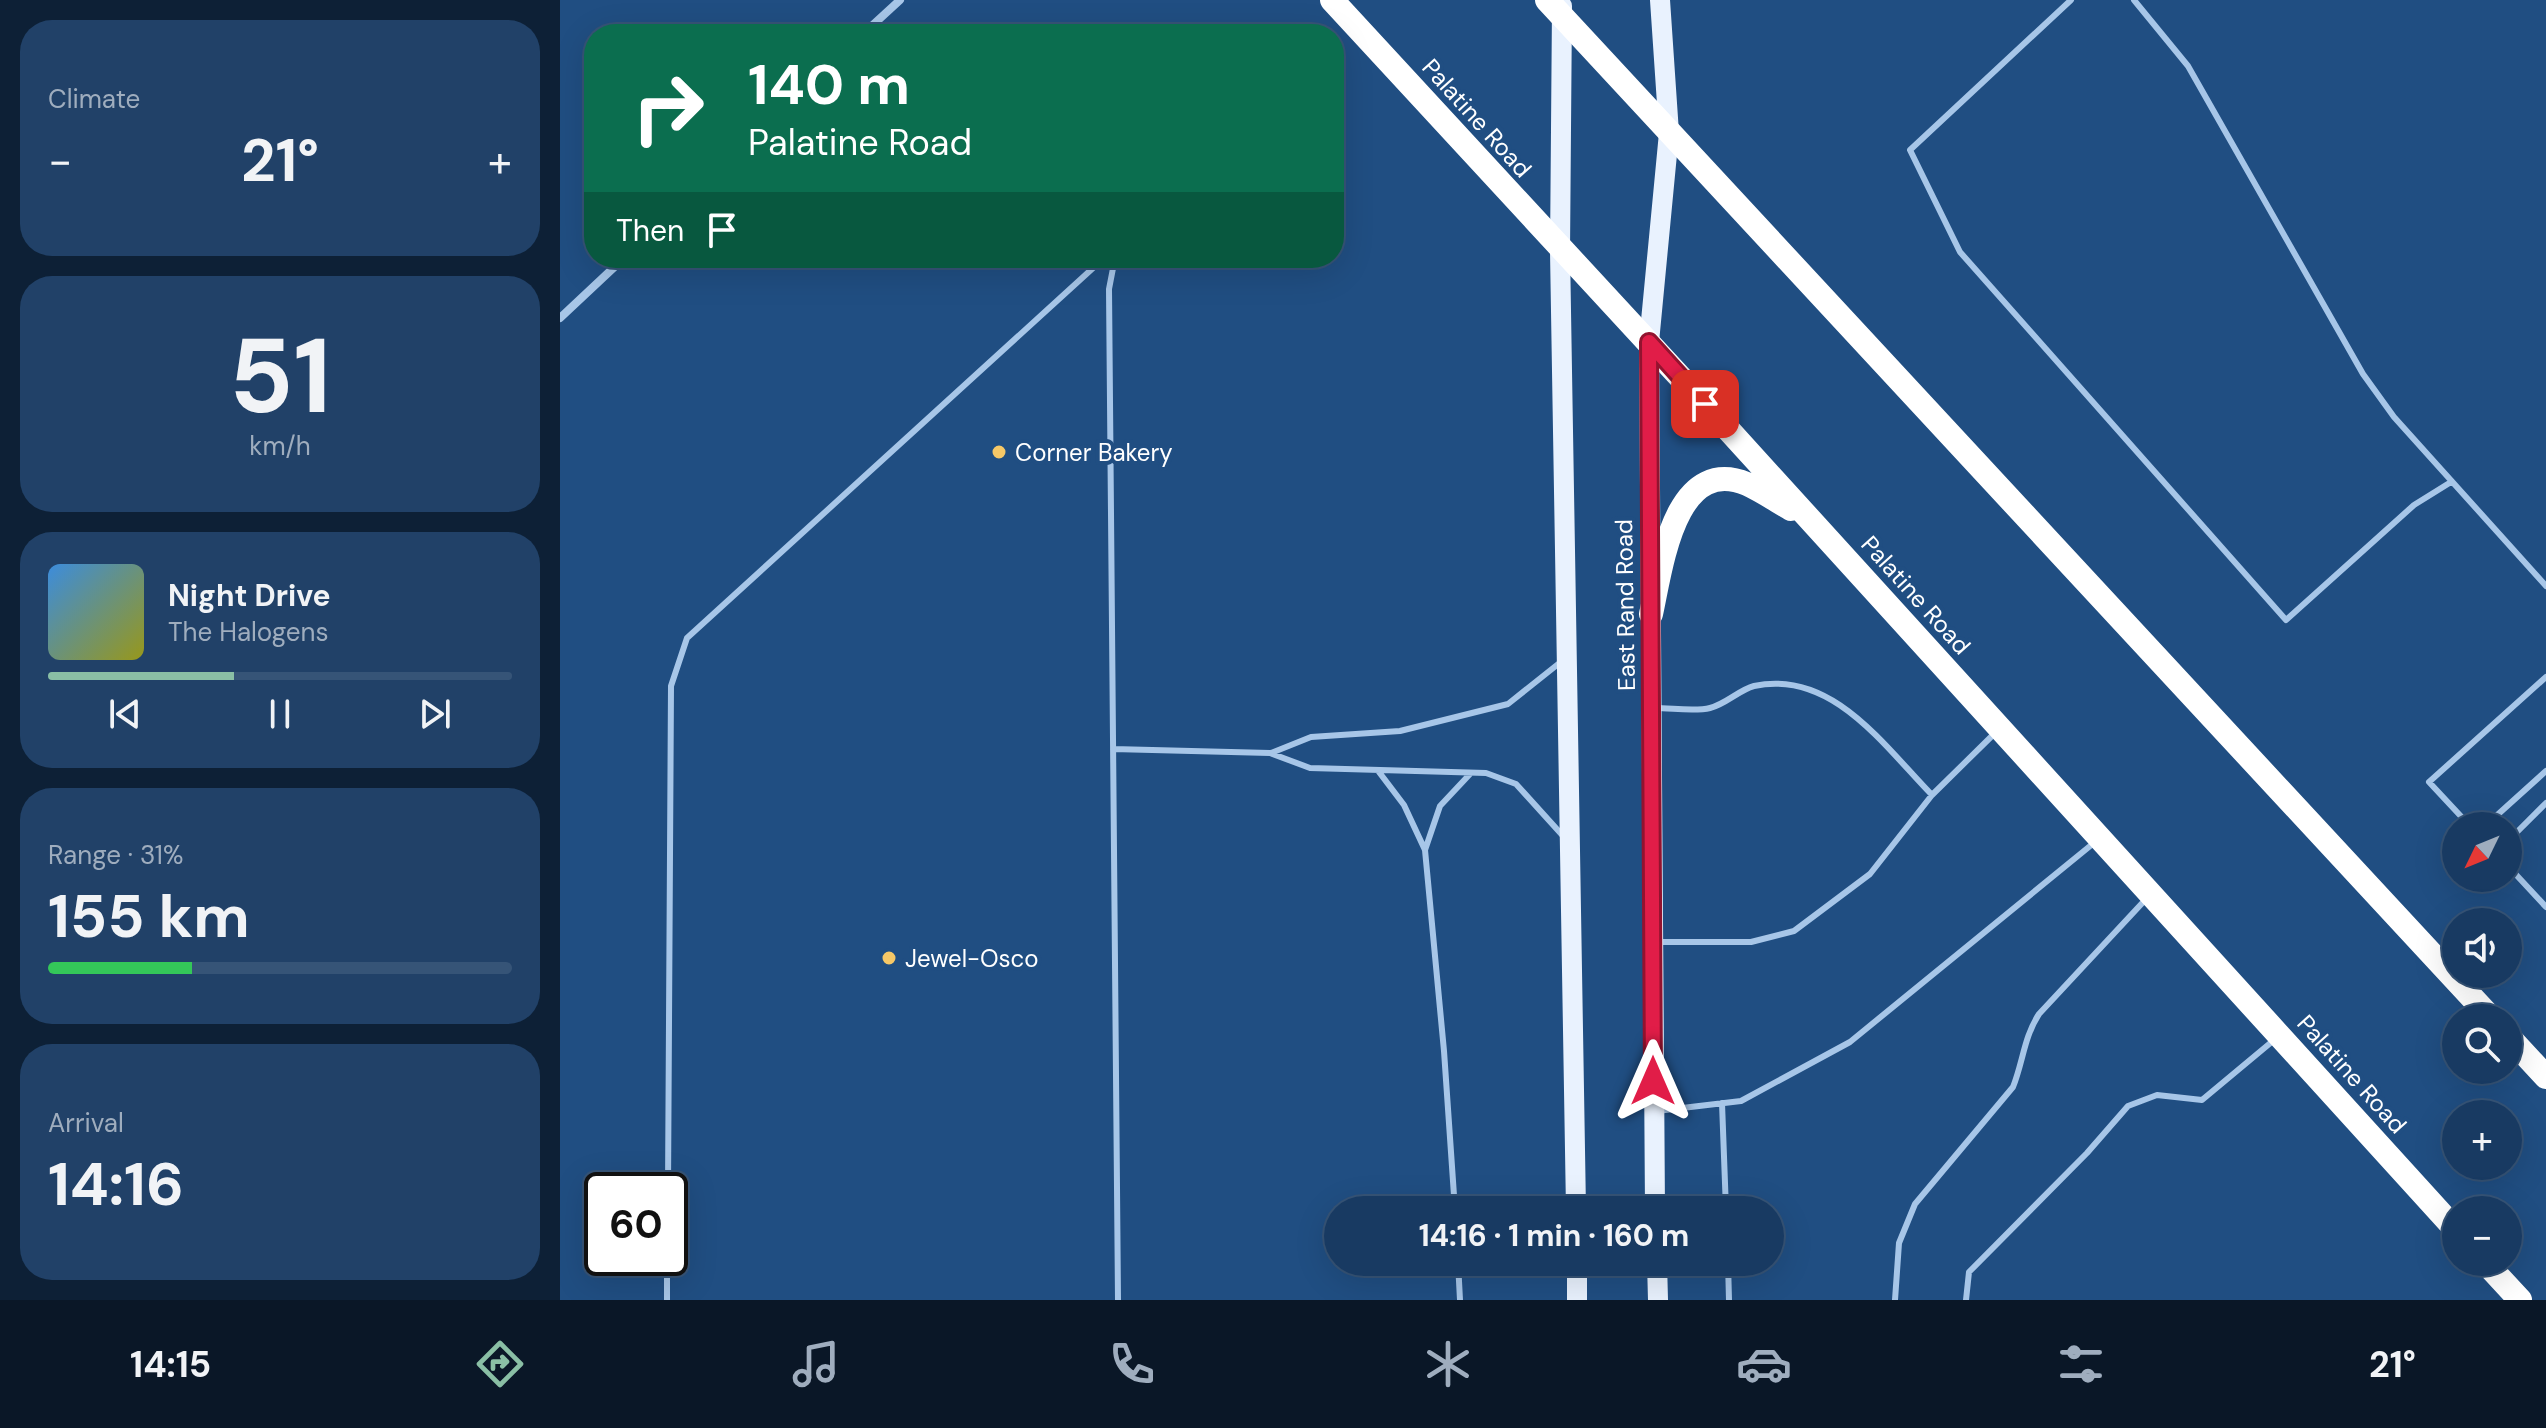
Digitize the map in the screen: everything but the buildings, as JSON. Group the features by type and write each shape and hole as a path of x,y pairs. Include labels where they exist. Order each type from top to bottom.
{"highway":[{"name":"Palatine Road","path":"1332,0 1560,251 1649,342 2442,1215"},
{"path":"1557,6 1669,133 2478,1004"},
{"path":"1651,614 1673,520 1690,497 1710,484 1723,480 1747,484 1812,522"},
{"path":"2522,1051 2546,1077"},
{"path":"2498,1276 2520,1300"}],"main road":[{"name":"East Rand Road","path":"1655,1196 1649,342 1669,133 1660,0"},
{"path":"1557,6 1576,1196"},
{"path":"1577,1276 1577,1300"},
{"path":"1657,1276 1658,1300"}],"street":[{"path":"874,24 900,0"},
{"path":"560,318 613,268"}],"lane":[{"path":"2071,0 1910,150 1960,252 2286,620 2414,505 2451,482"},
{"path":"2134,0 2188,66 2363,374 2394,417 2546,586"},
{"path":"668,1172 671,686 687,638 1093,268"},
{"path":"1113,268 1109,289 1118,1300"},
{"path":"1270,753 1311,737 1400,731 1508,704 1568,657"},
{"path":"2457,812 2429,782 2546,677"},
{"path":"1652,708 1710,708 1753,687 1799,684 1823,692 1853,716 1932,795"},
{"path":"1654,942 1751,942 1794,931 1870,874 1932,795 2000,729"},
{"path":"1113,749 1270,753 1310,768 1501,776 1516,784 1572,846"},
{"path":"1378,771 1404,805 1425,850 1454,1196"},
{"path":"2501,812 2546,771"},
{"path":"1425,850 1445,796 1470,774"},
{"path":"2522,827 2546,803"},
{"path":"1653,1112 1741,1101 1850,1042 2100,838"},
{"path":"2522,881 2546,907"},
{"path":"1895,1300 1899,1243 1915,1204 2013,1087 2022,1065 2028,1032 2039,1014 2151,895"},
{"path":"1966,1300 1969,1272 2087,1153 2128,1106 2157,1095 2202,1100 2280,1036"},
{"path":"1722,1103 1725,1196"},
{"path":"667,1276 667,1300"},
{"path":"1459,1276 1460,1300"},
{"path":"1728,1276 1729,1300"}],"place":[{"name":"Corner Bakery","path":"999,452"},
{"name":"Jewel-Osco","path":"889,958"}],"route":[{"path":"1653,1081 1649,342 1705,404"}]}
